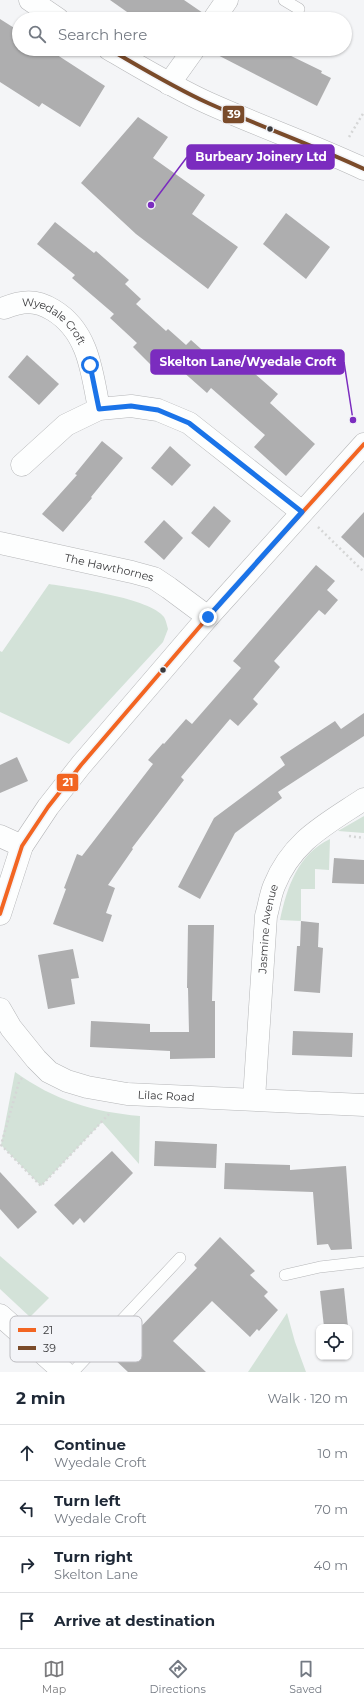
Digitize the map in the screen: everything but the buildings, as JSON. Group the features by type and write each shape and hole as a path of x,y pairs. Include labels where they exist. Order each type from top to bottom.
{"street":[{"path":"30,0 48,12"},
{"path":"219,12 227,0"},
{"path":"121,56 169,84 222,109 337,156 364,169"},
{"path":"169,84 189,56"},
{"name":"Wyedale Croft","path":"2,309 20,302 42,303 65,317 80,338 90,365 99,409"},
{"path":"22,465 66,425 99,409 131,406 158,410 189,423 302,512"},
{"path":"0,914 22,846 48,807 208,617 364,444"},
{"name":"The Hawthornes","path":"0,543 154,578 208,617"},
{"name":"Jasmine Avenue","path":"254,1099 266,916 273,888 283,867 292,853 311,834 364,799"},
{"path":"0,836 22,846"},
{"name":"Lilac Road","path":"1,1011 11,1028 36,1059 49,1072 68,1081 87,1087 127,1094 364,1105"},
{"path":"0,1315 10,1324"},
{"path":"53,1362 64,1372"}],"lane":[{"path":"284,0 299,9"},
{"path":"126,1316 180,1258"},
{"path":"285,1275 320,1267 364,1262"},
{"path":"73,1372 82,1362"}],"path":[{"path":"337,156 364,112"},
{"path":"302,512 364,572"},
{"path":"36,1059 19,1082 1,1145 41,1186 127,1094"}],"shaded area":[{"path":"49,584 93,591 144,604 156,610 164,617 168,629 163,642 69,744 0,712 0,651 2,652"},
{"path":"364,816 364,833 338,831"},
{"path":"330,839 329,870 315,869 315,889 301,889 301,921 280,920 290,884 302,863 319,845"},
{"path":"15,1072 44,1090 74,1103 90,1108 140,1116 139,1164 102,1122 41,1186 1,1145"},
{"path":"0,1256 49,1298 31,1316 29,1316 0,1289"},
{"path":"287,1313 295,1342 306,1372 248,1372"}],"transit line":[{"name":"39","path":"121,56 195,97 364,169"},
{"name":"21","path":"0,914 22,846 48,807 81,765 208,617 364,444"}],"place":[{"name":"Burbeary Joinery Ltd","path":"151,205"},
{"name":"Skelton Lane/Wyedale Croft","path":"353,420"}],"route":[{"path":"90,365 99,409 131,406 158,410 189,423 302,512 208,617"}]}
